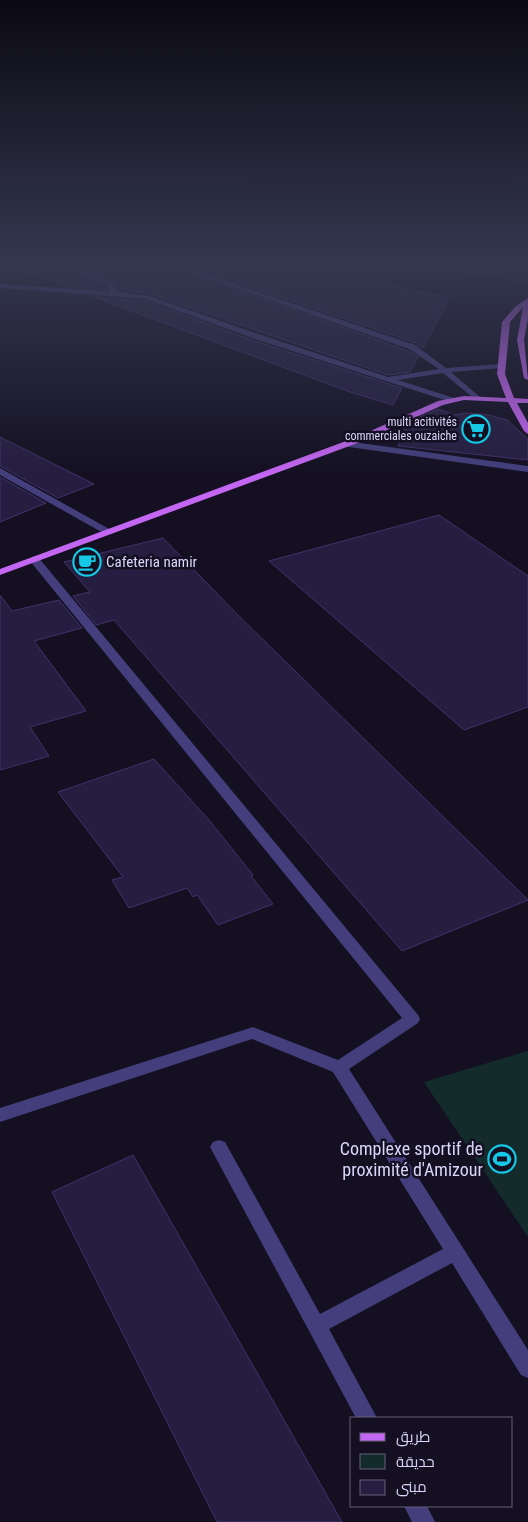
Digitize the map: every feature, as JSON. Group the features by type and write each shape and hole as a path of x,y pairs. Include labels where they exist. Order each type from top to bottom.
{"main road":[{"path":"505,333 501,374 511,400 528,431"},
{"path":"521,333 520,344 528,378"},
{"path":"0,572 345,444 433,405 451,400 528,401"}],"street":[{"path":"247,333 451,400"},
{"path":"372,333 412,347 428,355 447,370 455,380 477,399"},
{"path":"389,380 447,370 502,366"},
{"path":"345,444 528,469"},
{"path":"0,471 108,532"},
{"path":"34,559 412,1019 339,1067"},
{"path":"0,1115 254,1033 339,1067 528,1368"},
{"path":"219,1147 366,1417"},
{"path":"316,1326 455,1252"},
{"path":"416,1507 424,1522"}],"green space":[{"name":"Complexe sportif de proximité d'Amizour","path":"528,1051 528,1237 424,1082"}],"building":[{"path":"191,333 232,333 402,388 393,405 350,392"},
{"path":"265,333 358,333 408,351 418,357 410,372 388,375"},
{"path":"386,333 431,333 423,348 416,343"},
{"path":"438,409 455,415 466,413 489,415 507,420 528,439 528,460 398,446 407,423"},
{"path":"0,437 94,484 58,498 0,466"},
{"path":"0,477 46,503 0,522"},
{"path":"439,515 528,576 528,707 464,730 269,561"},
{"path":"163,538 238,615 528,900 402,951 114,620 96,625 73,596 90,592 64,562"},
{"path":"0,595 12,611 59,600 82,628 34,641 86,711 30,727 49,756 0,770"},
{"path":"154,759 209,820 253,875 251,876 273,904 218,925 197,895 193,897 187,888 129,908 112,880 123,877 58,792"},
{"path":"133,1155 342,1522 217,1522 52,1192"}],"place":[{"name":"multi acitivités commerciales ouzaiche","path":"476,429"},
{"name":"Cafeteria namir","path":"87,562"},
{"name":"Complexe sportif de proximité d'Amizour","path":"502,1159"}]}
